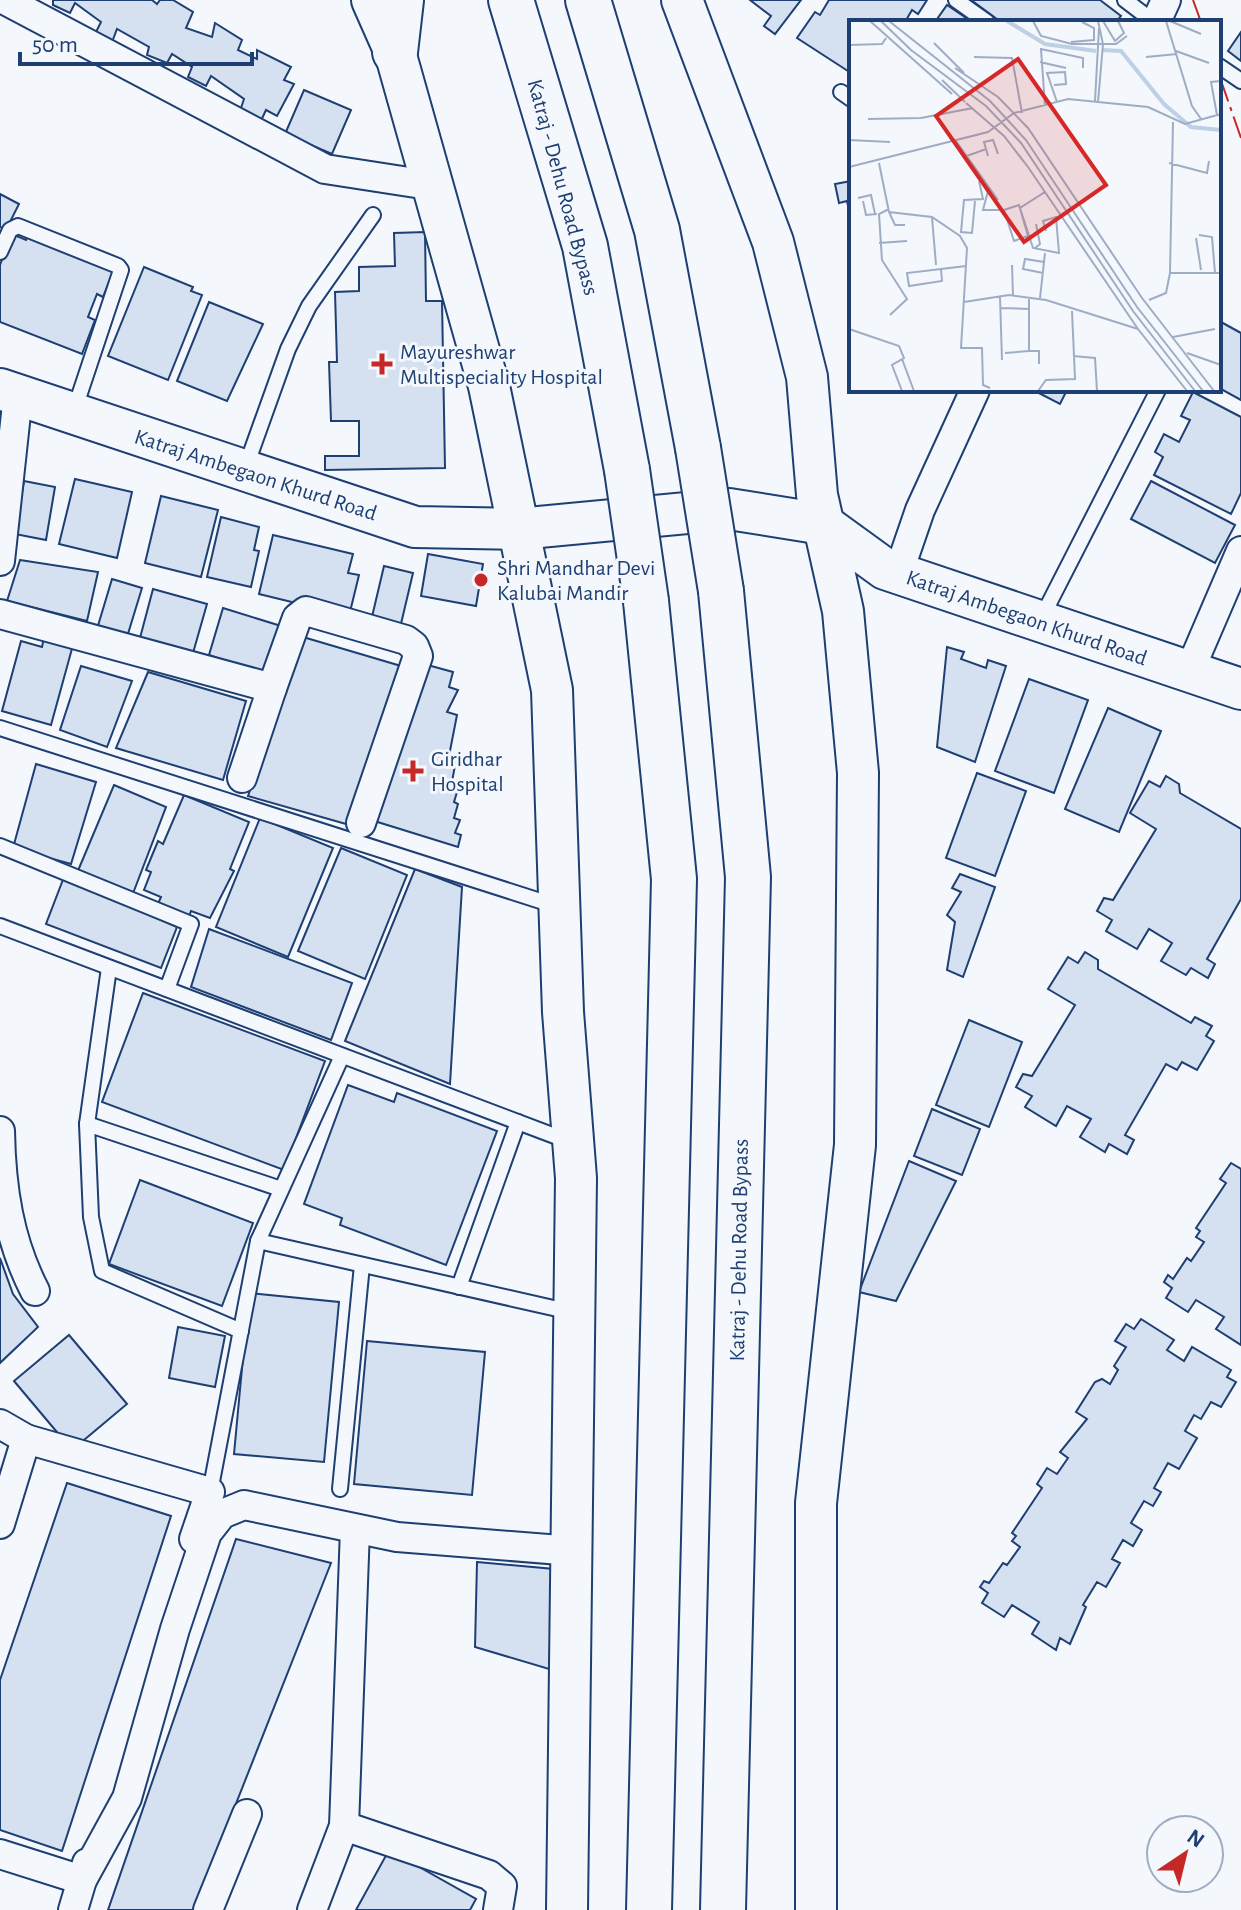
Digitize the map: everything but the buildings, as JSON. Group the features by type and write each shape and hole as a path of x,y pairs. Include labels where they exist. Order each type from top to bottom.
{"highway":[{"path":"395,52 401,0"},
{"name":"Katraj - Dehu Road Bypass","path":"511,0 585,246 627,470 646,601 674,879 649,1910"},
{"name":"Katraj - Dehu Road Bypass","path":"588,0 657,230 698,448 721,591 748,877 723,1910"}],"street":[{"path":"5,0 325,169 435,186"},
{"path":"372,0 395,52 489,386 552,690 563,1012 573,1143 575,1313 567,1910"},
{"path":"682,0 773,242 807,377 823,524 843,611 858,773 855,1145 816,1503 816,1910"},
{"path":"1156,20 1166,0"},
{"path":"0,561 9,392"},
{"name":"Katraj Ambegaon Khurd Road","path":"9,392 415,527 518,529 729,509 823,524 885,569 1241,689"},
{"path":"898,574 920,510 974,392"},
{"path":"1189,672 1241,551"},
{"path":"242,778 297,618 306,611 406,640 414,646 418,656 361,823"},
{"path":"0,614 272,688"},
{"path":"0,1131 5,1198 16,1255 35,1291"},
{"path":"0,1424 26,1439 210,1492 73,1910"},
{"path":"0,1524 26,1439"},
{"path":"82,1880 127,1798 175,1629 207,1533 222,1514 244,1505 397,1537 573,1551"},
{"path":"312,1910 344,1826 355,1529"},
{"path":"208,1910 247,1814"},
{"path":"344,1826 489,1875 502,1886 498,1910"},
{"path":"0,1854 82,1880"}],"lane":[{"path":"956,0 984,20"},
{"path":"1125,0 1152,20"},
{"path":"1221,67 1241,81"},
{"path":"244,470 288,349 302,321 373,215"},
{"path":"0,252 10,230 18,226 118,266 121,270 73,413"},
{"path":"1040,621 1157,392"},
{"path":"0,728 561,907"},
{"path":"0,846 191,924 167,989"},
{"path":"0,926 573,1143"},
{"path":"109,968 87,1124 91,1217 102,1271 241,1331"},
{"path":"210,1492 258,1241 342,1056"},
{"path":"459,1287 518,1122"},
{"path":"87,1124 281,1189"},
{"path":"258,1241 575,1313"},
{"path":"340,1489 362,1265"}],"power":[{"path":"1193,0 1200,20"},
{"path":"1221,81 1241,138"}],"place":[{"name":"Mayureshwar Multispeciality Hospital","path":"382,364"},
{"name":"Shri Mandhar Devi Kalubai Mandir","path":"481,580"},
{"name":"Giridhar Hospital","path":"413,771"}]}
